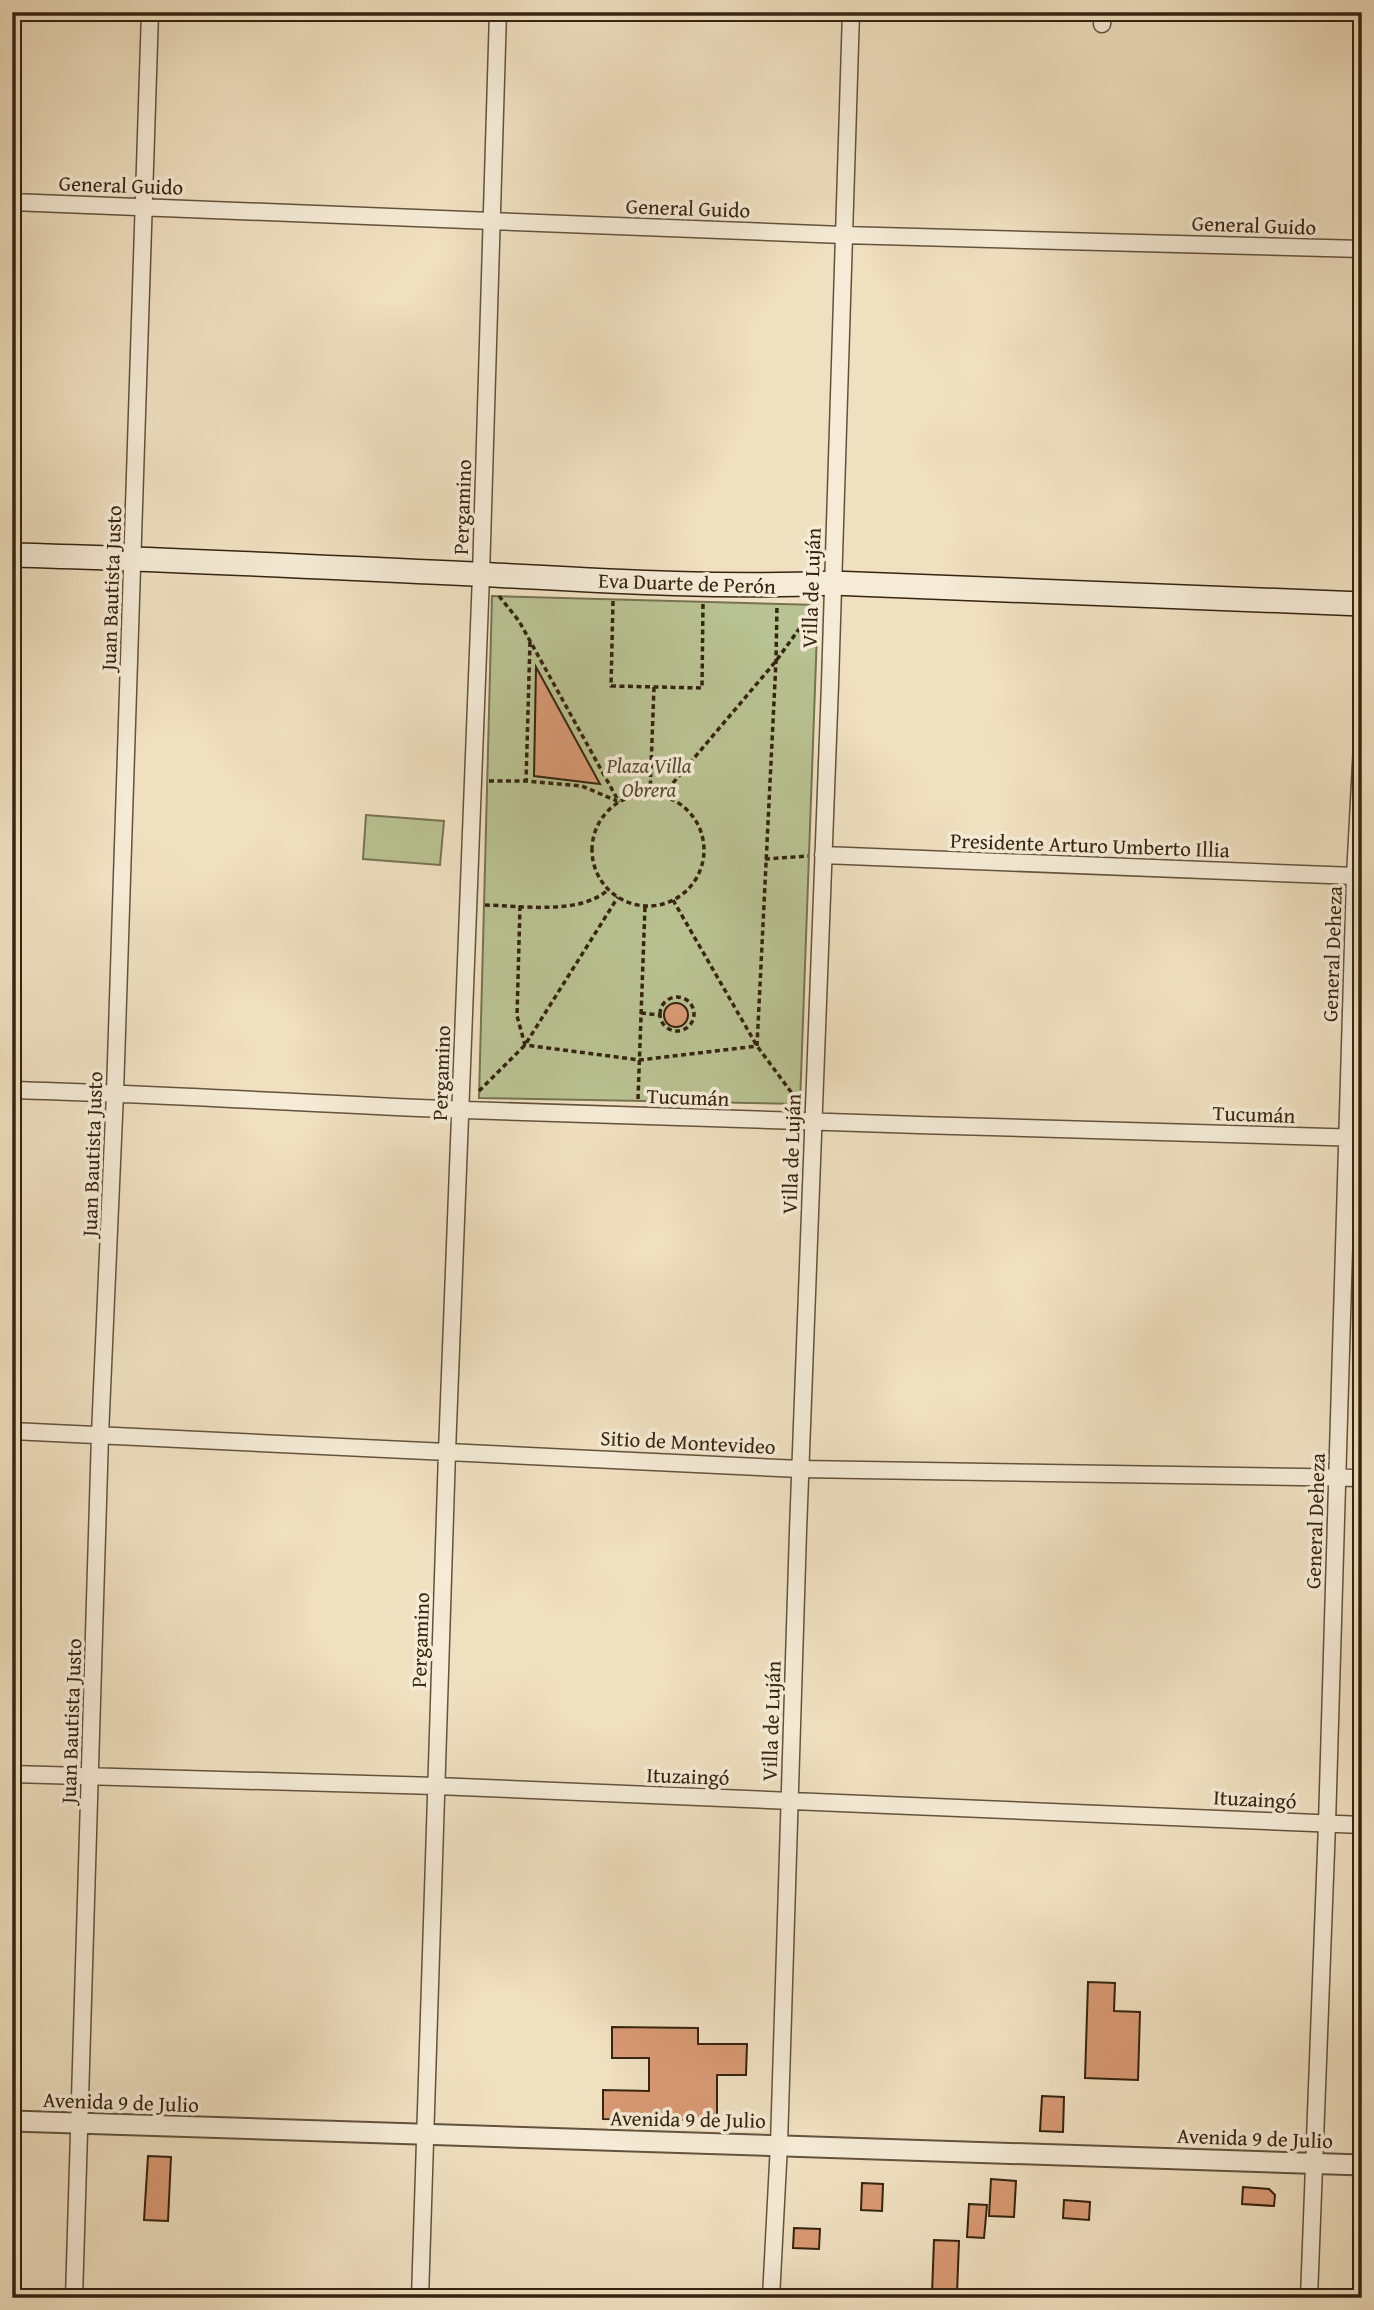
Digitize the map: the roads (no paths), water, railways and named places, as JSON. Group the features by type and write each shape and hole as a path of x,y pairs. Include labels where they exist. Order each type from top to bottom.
{"main road":[{"name":"Eva Duarte de Perón","path":"12,555 133,558 613,581 777,586 832,583 1362,604"}],"street":[{"name":"Juan Bautista Justo","path":"74,2298 100,1435 116,1093 150,12"},
{"name":"Pergamino","path":"420,2298 447,1452 481,575 498,12"},
{"name":"Villa de Luján","path":"771,2298 779,2144 851,12"},
{"name":"General Guido","path":"12,202 843,235 1362,249"},
{"name":"General Deheza","path":"1308,2298 1338,1477 1355,1138 1355,876 1362,745"},
{"name":"Presidente Arturo Umberto Illia","path":"823,855 1355,876"},
{"name":"Tucumán","path":"12,1090 461,1110 1355,1138"},
{"name":"Sitio de Montevideo","path":"12,1432 800,1469 1362,1478"},
{"name":"Ituzaingó","path":"12,1774 436,1786 1362,1825"},
{"name":"Avenida 9 de Julio","path":"12,2121 1362,2165"}],"park label":[{"name":"Plaza Villa Obrera","path":"649,777"}]}
